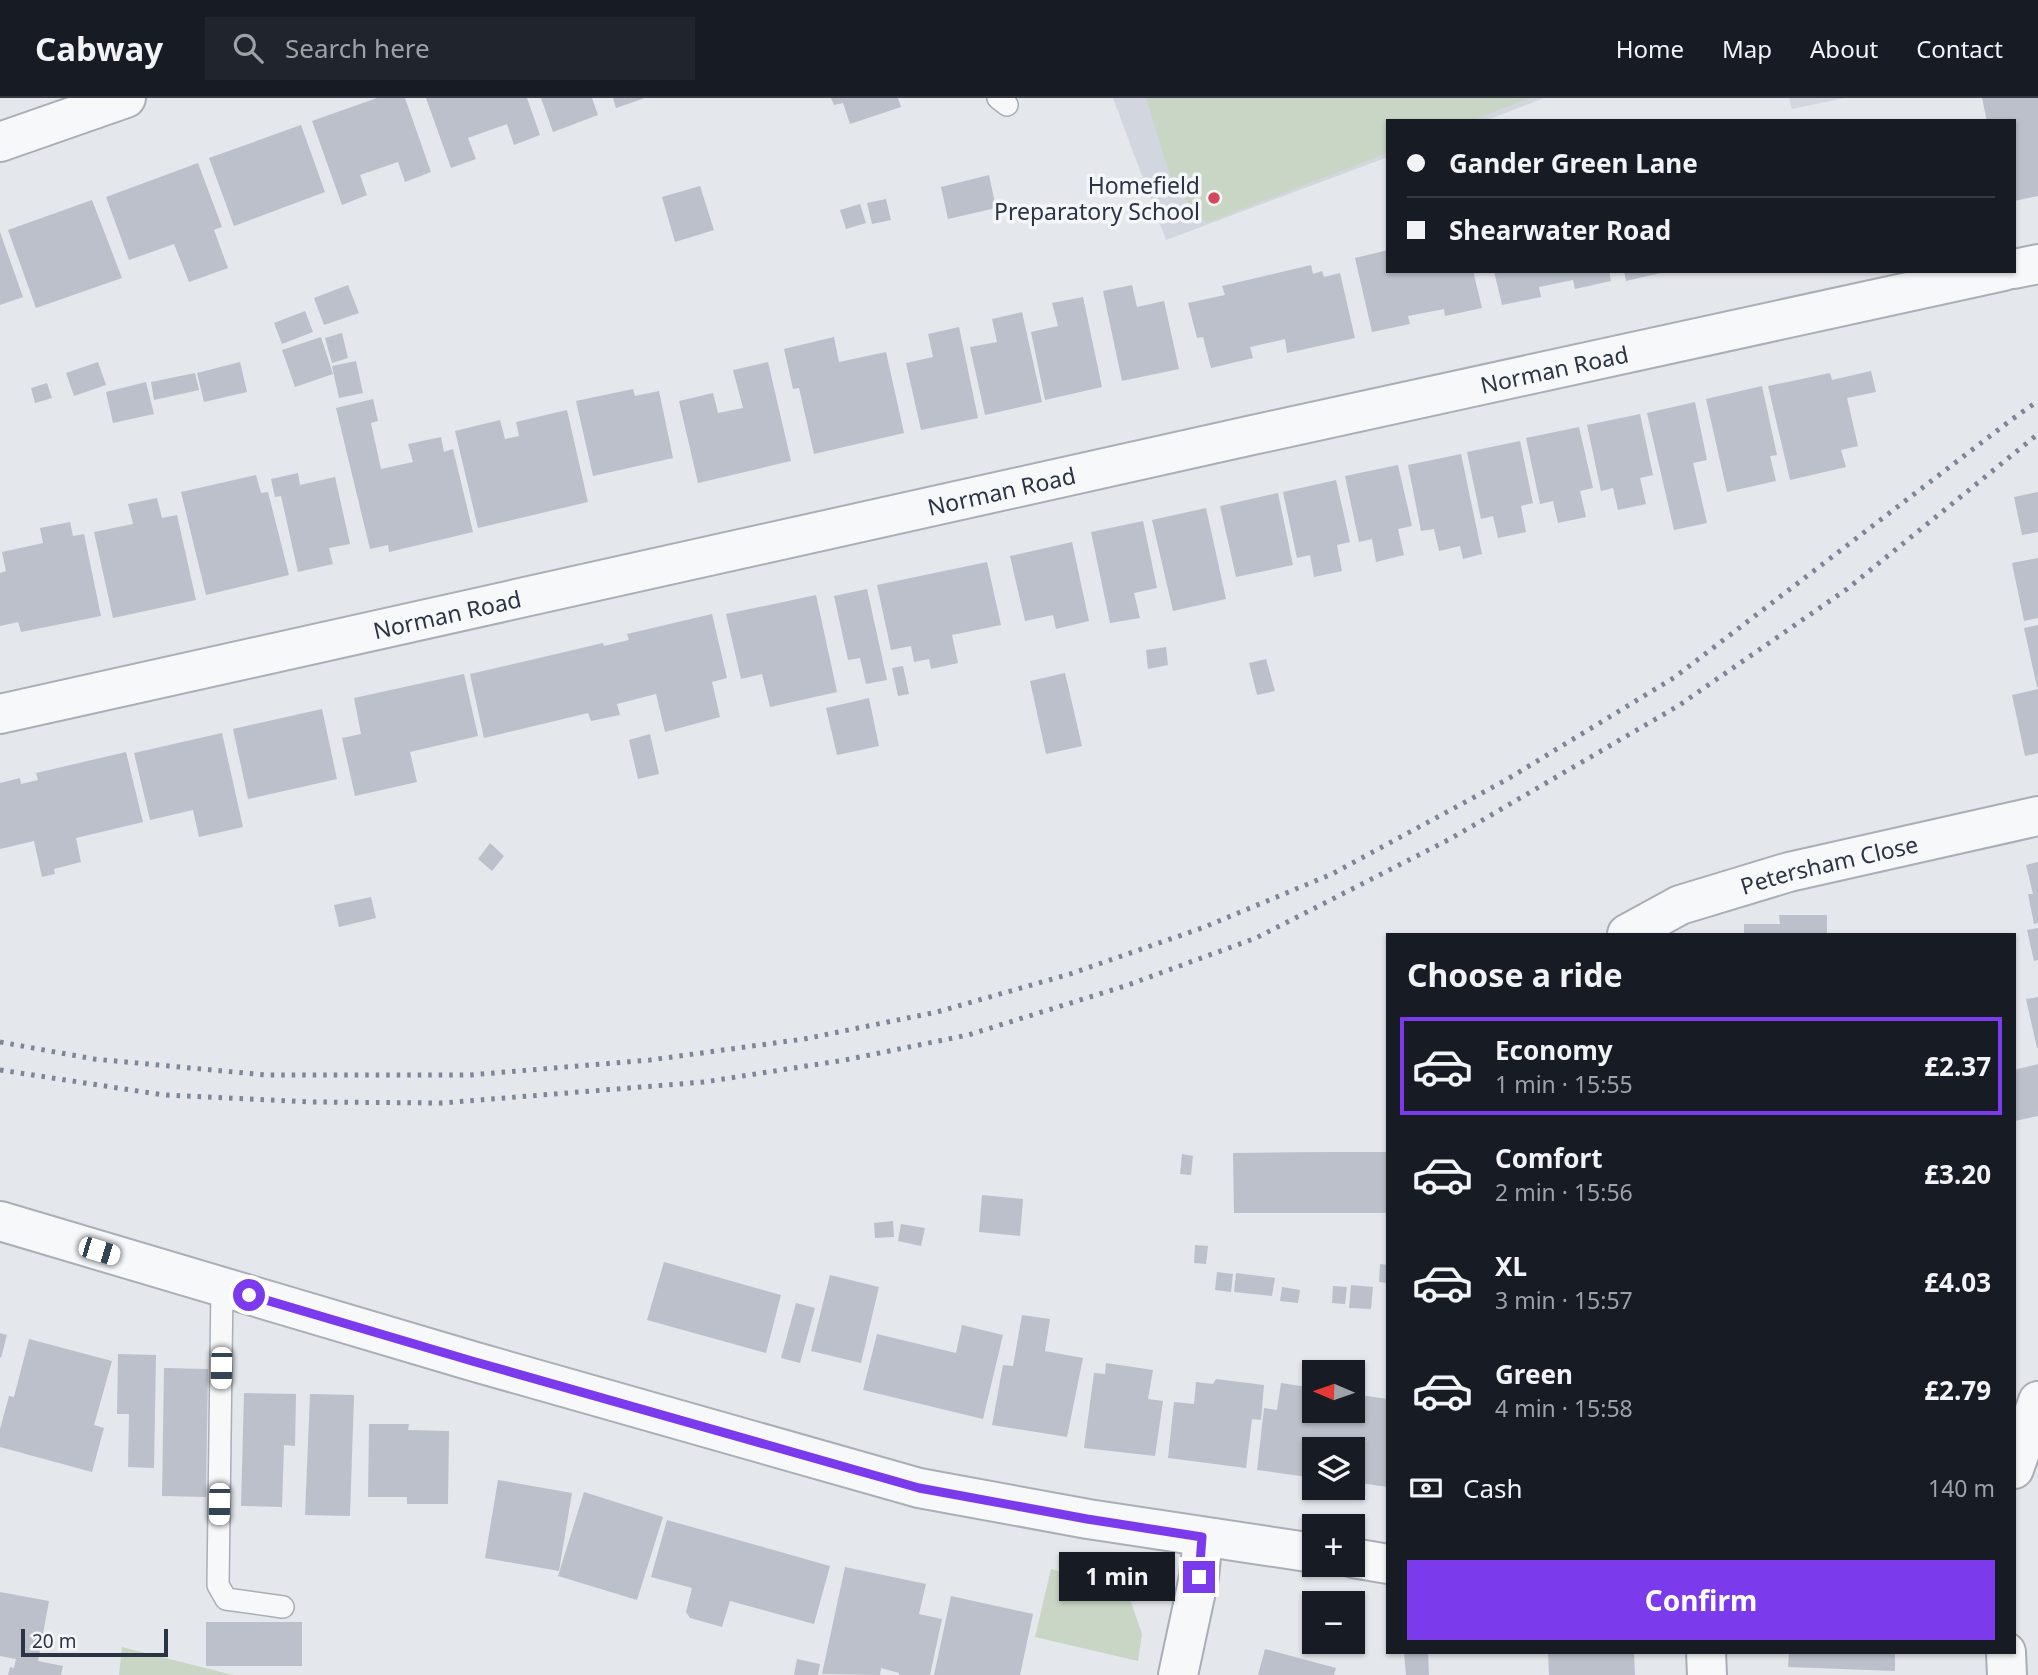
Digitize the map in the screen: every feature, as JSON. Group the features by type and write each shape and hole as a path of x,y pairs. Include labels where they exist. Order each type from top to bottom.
{"street":[{"path":"0,142 126,98"},
{"path":"2016,269 2038,264"},
{"name":"Norman Road","path":"0,714 1234,439 1995,273"},
{"name":"Petersham Close","path":"1629,933 1680,905 1789,872 2038,816"},
{"path":"0,1221 472,1361 919,1488 1087,1519 1302,1551"},
{"path":"2016,1463 2038,1401"},
{"path":"1178,1675 1199,1577 1202,1537"},
{"path":"1365,1560 1386,1564"},
{"path":"1706,1654 1707,1675"},
{"path":"2006,1654 2007,1675"}],"lane":[{"path":"222,1287 218,1585 226,1599 283,1606"}],"shaded area":[{"name":"Homefield Preparatory School","path":"1113,98 1544,98 1489,119 1386,119 1386,158 1166,240"},
{"path":"1789,98 1844,98 1792,109"}],"green space":[{"name":"Homefield Preparatory School","path":"1146,98 1530,98 1475,119 1386,119 1386,154 1206,223 1172,183"},
{"path":"1051,1569 1105,1582 1131,1602 1142,1634 1138,1661 1035,1637"},
{"path":"122,1647 233,1675 119,1675"}],"building":[{"path":"377,98 405,98 431,172 405,182 398,162 360,175 367,195 342,205 312,121"},
{"path":"426,98 527,98 540,135 514,145 507,124 468,138 476,159 451,168"},
{"path":"541,98 592,98 598,115 553,132"},
{"path":"613,98 645,98 616,108"},
{"path":"831,98 898,98 901,107 850,124 843,103 834,105"},
{"path":"1982,98 2038,98 2038,196 2016,201 2016,119 1987,119"},
{"path":"301,125 325,192 234,226 209,158"},
{"path":"198,163 222,227 214,230 228,268 189,282 174,244 129,260 106,197"},
{"path":"989,175 996,208 948,219 941,187"},
{"path":"700,186 714,230 675,242 662,197"},
{"path":"886,199 891,220 872,224 867,203"},
{"path":"92,200 122,278 36,308 8,230"},
{"path":"860,204 866,223 846,229 840,210"},
{"path":"0,232 23,297 0,305"},
{"path":"1386,250 1386,273 1473,273 1482,308 1445,316 1444,309 1408,316 1410,324 1372,332 1355,258"},
{"path":"1311,265 1313,274 1322,271 1324,277 1340,273 1355,338 1287,353 1285,339 1250,347 1253,358 1211,368 1203,337 1197,338 1188,303 1225,295 1222,286"},
{"path":"1494,273 1609,273 1611,281 1575,289 1573,280 1539,287 1541,297 1502,305"},
{"path":"1624,273 1661,273 1626,281"},
{"path":"348,285 359,313 324,325 314,298"},
{"path":"1132,285 1137,307 1164,301 1179,369 1122,381 1103,291"},
{"path":"1083,297 1102,387 1045,400 1031,332 1058,326 1052,303"},
{"path":"305,311 313,332 282,344 274,323"},
{"path":"1022,312 1042,402 985,415 970,347 997,342 992,319"},
{"path":"959,327 978,418 921,430 906,363 933,357 928,334"},
{"path":"342,333 348,358 332,363 325,338"},
{"path":"321,337 333,374 295,387 282,350"},
{"path":"834,337 839,362 886,352 904,433 814,454 799,388 793,389 784,349"},
{"path":"356,361 363,393 339,398 332,366"},
{"path":"98,362 106,385 74,396 66,373"},
{"path":"240,362 247,392 204,402 197,373"},
{"path":"768,362 791,461 698,483 679,401 713,393 718,413 743,408 733,370"},
{"path":"1871,371 1876,392 1847,398 1858,446 1841,450 1846,467 1790,480 1768,386 1830,373 1832,380"},
{"path":"195,373 199,390 154,400 151,382"},
{"path":"146,382 154,414 113,423 106,392"},
{"path":"47,383 52,398 35,403 31,388"},
{"path":"1762,386 1777,455 1770,456 1776,481 1727,492 1706,399"},
{"path":"633,389 635,396 659,391 673,458 593,476 576,401"},
{"path":"373,399 378,421 371,423 381,469 413,462 408,444 441,437 444,452 453,449 473,532 389,552 388,545 370,549 336,408"},
{"path":"1695,402 1707,460 1693,463 1707,523 1674,530 1647,413"},
{"path":"567,410 588,502 478,528 455,431 500,420 505,439 519,436 516,422"},
{"path":"1640,414 1653,475 1640,478 1646,504 1618,510 1613,488 1601,491 1587,425"},
{"path":"1579,427 1593,488 1580,491 1586,517 1558,523 1553,501 1540,504 1526,438"},
{"path":"1520,441 1533,503 1521,506 1526,532 1498,538 1493,516 1481,519 1467,452"},
{"path":"1461,454 1482,554 1463,559 1460,546 1439,551 1434,529 1421,531 1408,465"},
{"path":"1398,465 1412,526 1398,529 1404,555 1376,562 1372,539 1359,542 1345,476"},
{"path":"298,473 300,485 335,477 350,544 329,548 333,564 298,572 281,496 275,497 271,479"},
{"path":"256,475 261,493 268,492 289,575 206,595 181,492"},
{"path":"1336,480 1350,542 1337,545 1342,571 1314,577 1310,555 1297,558 1283,492"},
{"path":"2038,492 2038,532 2022,535 2014,497"},
{"path":"1278,493 1293,565 1236,577 1220,506"},
{"path":"157,498 162,518 177,515 196,600 113,618 94,532 133,524 128,504"},
{"path":"1206,508 1226,599 1173,611 1152,520"},
{"path":"1143,521 1157,588 1134,593 1140,618 1110,623 1091,532"},
{"path":"70,522 73,536 84,534 101,616 21,632 18,622 0,626 0,573 6,571 2,552 43,543 40,528"},
{"path":"1072,542 1089,621 1056,629 1053,615 1025,621 1010,556"},
{"path":"2038,558 2038,618 2024,621 2012,563"},
{"path":"987,562 1001,625 952,635 958,663 931,669 929,659 914,662 911,646 891,650 877,585"},
{"path":"867,589 887,680 866,684 860,658 848,660 834,596"},
{"path":"816,595 837,692 770,707 762,674 741,679 726,614"},
{"path":"712,614 727,678 712,682 720,717 665,732 656,694 617,704 620,715 591,721 588,713 484,738 470,674 603,643 604,646 629,640 627,634"},
{"path":"2038,625 2038,687 2037,687 2024,628"},
{"path":"1166,647 1168,665 1148,669 1146,650"},
{"path":"1266,659 1275,691 1257,695 1249,663"},
{"path":"903,666 909,694 898,696 892,668"},
{"path":"1065,673 1082,746 1046,754 1030,681"},
{"path":"464,674 478,736 410,752 417,782 355,796 342,738 361,734 354,698"},
{"path":"2038,689 2038,753 2025,756 2012,695"},
{"path":"869,698 879,746 837,755 826,708"},
{"path":"322,709 337,779 248,799 233,729"},
{"path":"222,733 243,827 199,837 193,810 150,820 134,753"},
{"path":"650,734 659,774 638,779 629,740"},
{"path":"126,752 143,822 76,838 81,862 54,869 55,874 42,877 34,841 0,849 0,783 20,778 21,784 38,780 36,773"},
{"path":"490,843 504,856 492,871 478,859"},
{"path":"2038,862 2038,923 2034,924 2028,894 2033,894 2026,865"},
{"path":"371,897 376,918 339,927 334,905"},
{"path":"1779,915 1827,915 1827,933 1744,933 1744,924 1780,924"},
{"path":"2038,928 2038,960 2034,961 2027,930"},
{"path":"2038,997 2038,1048 2037,1048 2026,999"},
{"path":"2038,1064 2038,1116 2016,1121 2016,1070"},
{"path":"1386,1152 1386,1213 1234,1213 1233,1153"},
{"path":"1182,1154 1193,1156 1191,1175 1180,1174"},
{"path":"982,1195 1023,1199 1020,1236 979,1232"},
{"path":"893,1221 894,1237 875,1238 874,1223"},
{"path":"901,1224 925,1228 921,1246 898,1241"},
{"path":"1195,1245 1208,1246 1206,1264 1194,1263"},
{"path":"664,1262 781,1295 766,1353 647,1320"},
{"path":"1380,1264 1386,1265 1386,1283 1379,1282"},
{"path":"1217,1272 1233,1274 1231,1292 1215,1290"},
{"path":"1236,1273 1275,1278 1272,1296 1234,1292"},
{"path":"830,1275 879,1287 861,1363 811,1351"},
{"path":"1351,1285 1373,1287 1371,1309 1349,1308"},
{"path":"1333,1286 1347,1287 1345,1304 1332,1303"},
{"path":"1282,1287 1300,1290 1298,1303 1280,1301"},
{"path":"796,1303 815,1308 800,1363 781,1358"},
{"path":"1022,1315 1050,1319 1045,1351 1083,1358 1067,1437 992,1425 1003,1365 1013,1366"},
{"path":"962,1325 1003,1335 983,1419 863,1390 877,1334 956,1353"},
{"path":"0,1333 7,1335 1,1358 0,1357"},
{"path":"29,1339 112,1361 94,1425 104,1428 92,1472 0,1447 0,1429 9,1396 14,1397"},
{"path":"118,1354 156,1355 154,1468 128,1467 129,1414 117,1414"},
{"path":"1106,1363 1153,1370 1148,1399 1163,1401 1155,1456 1084,1448 1094,1373 1105,1374"},
{"path":"164,1368 208,1369 206,1497 162,1496"},
{"path":"1216,1379 1264,1385 1261,1420 1252,1419 1246,1468 1168,1458 1174,1402 1194,1404 1196,1382 1213,1384"},
{"path":"1281,1383 1302,1386 1302,1423 1365,1423 1365,1396 1386,1399 1386,1487 1365,1484 1365,1437 1302,1437 1302,1476 1257,1470 1264,1408 1277,1410"},
{"path":"244,1393 296,1394 295,1446 284,1445 282,1507 241,1506"},
{"path":"310,1394 354,1395 350,1516 305,1515"},
{"path":"369,1424 409,1424 408,1430 449,1431 448,1504 407,1504 407,1497 368,1497"},
{"path":"498,1480 572,1493 559,1571 485,1558"},
{"path":"584,1492 663,1517 637,1600 558,1576"},
{"path":"667,1520 830,1566 814,1624 730,1601 722,1627 690,1618 686,1612 692,1588 651,1577"},
{"path":"845,1567 926,1584 919,1614 942,1619 930,1675 899,1675 881,1668 880,1675 822,1674"},
{"path":"0,1592 49,1601 38,1661 63,1666 61,1675 8,1675 10,1667 14,1668 16,1659 0,1656"},
{"path":"951,1596 1033,1614 1020,1675 934,1675"},
{"path":"206,1622 302,1622 302,1666 206,1666"},
{"path":"1265,1649 1336,1668 1334,1675 1258,1675"},
{"path":"1404,1654 1428,1654 1429,1675 1406,1675"},
{"path":"1548,1654 1634,1654 1635,1675 1549,1675"},
{"path":"1789,1654 1895,1654 1895,1671 1788,1667"},
{"path":"797,1659 820,1664 818,1675 794,1675"}],"railway":[{"path":"0,1042 94,1059 266,1075 470,1075 650,1060 804,1039 937,1012 1070,974 1202,928 1332,874 1506,780 1675,677 2038,401"},
{"path":"0,1070 164,1095 311,1102 442,1103 704,1082 845,1060 968,1035 1125,986 1256,938 1450,839 1678,706 1847,589 2038,434"}],"place":[{"name":"Homefield Preparatory School","path":"1214,198"}],"route":[{"path":"249,1295 919,1488 1202,1537 1199,1577"}]}
